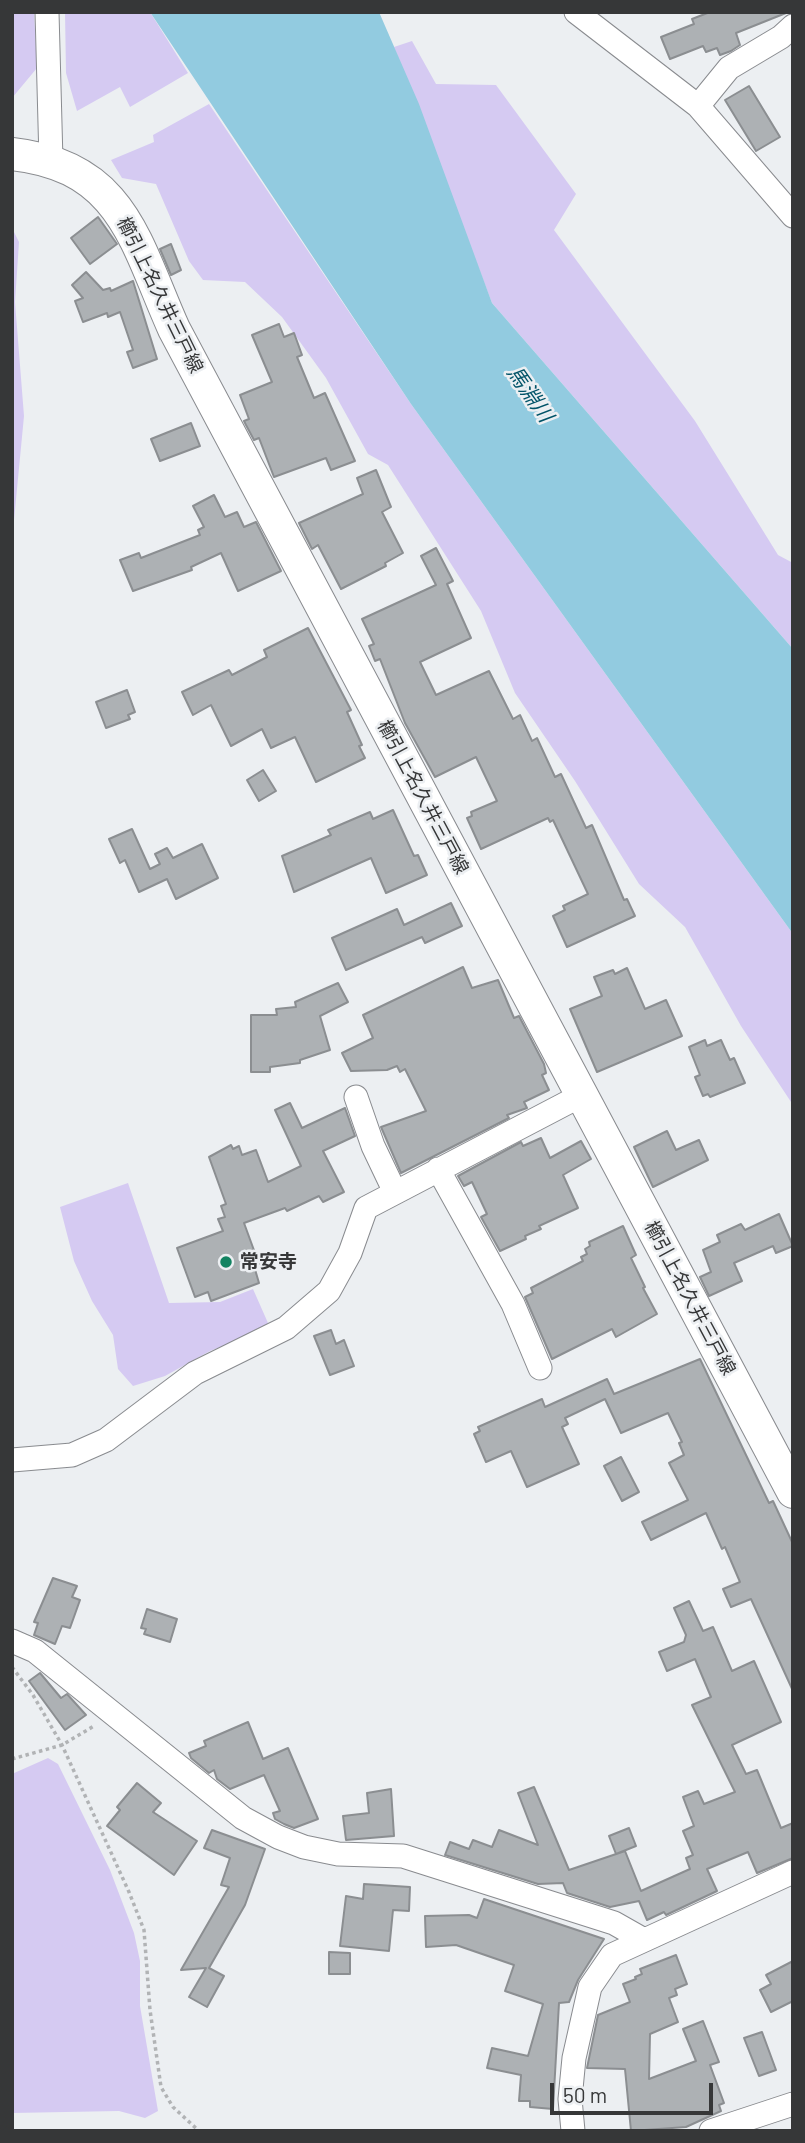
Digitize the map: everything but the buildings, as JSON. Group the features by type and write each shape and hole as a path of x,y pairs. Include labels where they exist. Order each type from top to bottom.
{"main road":[{"name":"櫛引上名久井三戸線","path":"12,155 51,161 75,169 101,188 123,217 181,342 793,1492"}],"street":[{"path":"47,12 51,161"},
{"path":"576,12 698,106 793,216"},
{"path":"698,106 729,68 782,37 793,26"},
{"path":"12,1460 72,1455 106,1440 195,1373 286,1328 329,1291 351,1253 366,1208 394,1190 582,1095"},
{"path":"356,1097 373,1146 394,1190"},
{"path":"438,1169 513,1304 540,1368"},
{"path":"12,1641 35,1651 243,1818 278,1837 338,1854 403,1856 614,1923 643,1940"},
{"path":"573,2131 570,2099 573,2071 590,1987 612,1955 793,1872"},
{"path":"711,2131 793,2104"}],"path":[{"path":"12,1667 33,1695 62,1745 144,1930 150,2010 161,2087 173,2107 199,2131"},
{"path":"12,1759 62,1745 113,1713"}],"shaded area":[{"path":"12,12 34,12 37,68 12,98"},
{"path":"65,12 150,12 188,73 130,107 120,87 77,111 66,73"},
{"path":"412,41 436,84 496,85 576,194 554,230 695,421 778,555 793,563 793,649 492,303 394,47"},
{"path":"209,104 411,404 793,934 793,1105 741,1026 685,927 639,884 575,781 515,693 481,611 388,465 368,454 326,378 282,317 245,282 203,280 189,261 156,184 122,178 111,160 154,142 153,135"},
{"path":"12,228 19,242 15,302 24,416 12,541"},
{"path":"128,1183 169,1303 220,1302 253,1289 268,1323 259,1332 210,1351 165,1376 133,1386 118,1369 113,1335 92,1301 74,1261 60,1207"},
{"path":"48,1758 58,1764 110,1870 134,1933 140,1961 140,2006 158,2111 145,2118 119,2111 12,2113 12,1774"}],"water":[{"name":"馬淵川","path":"150,12 379,12 419,104 492,303 793,649 793,934 411,404"}],"place":[{"name":"常安寺","path":"226,1262"}]}
